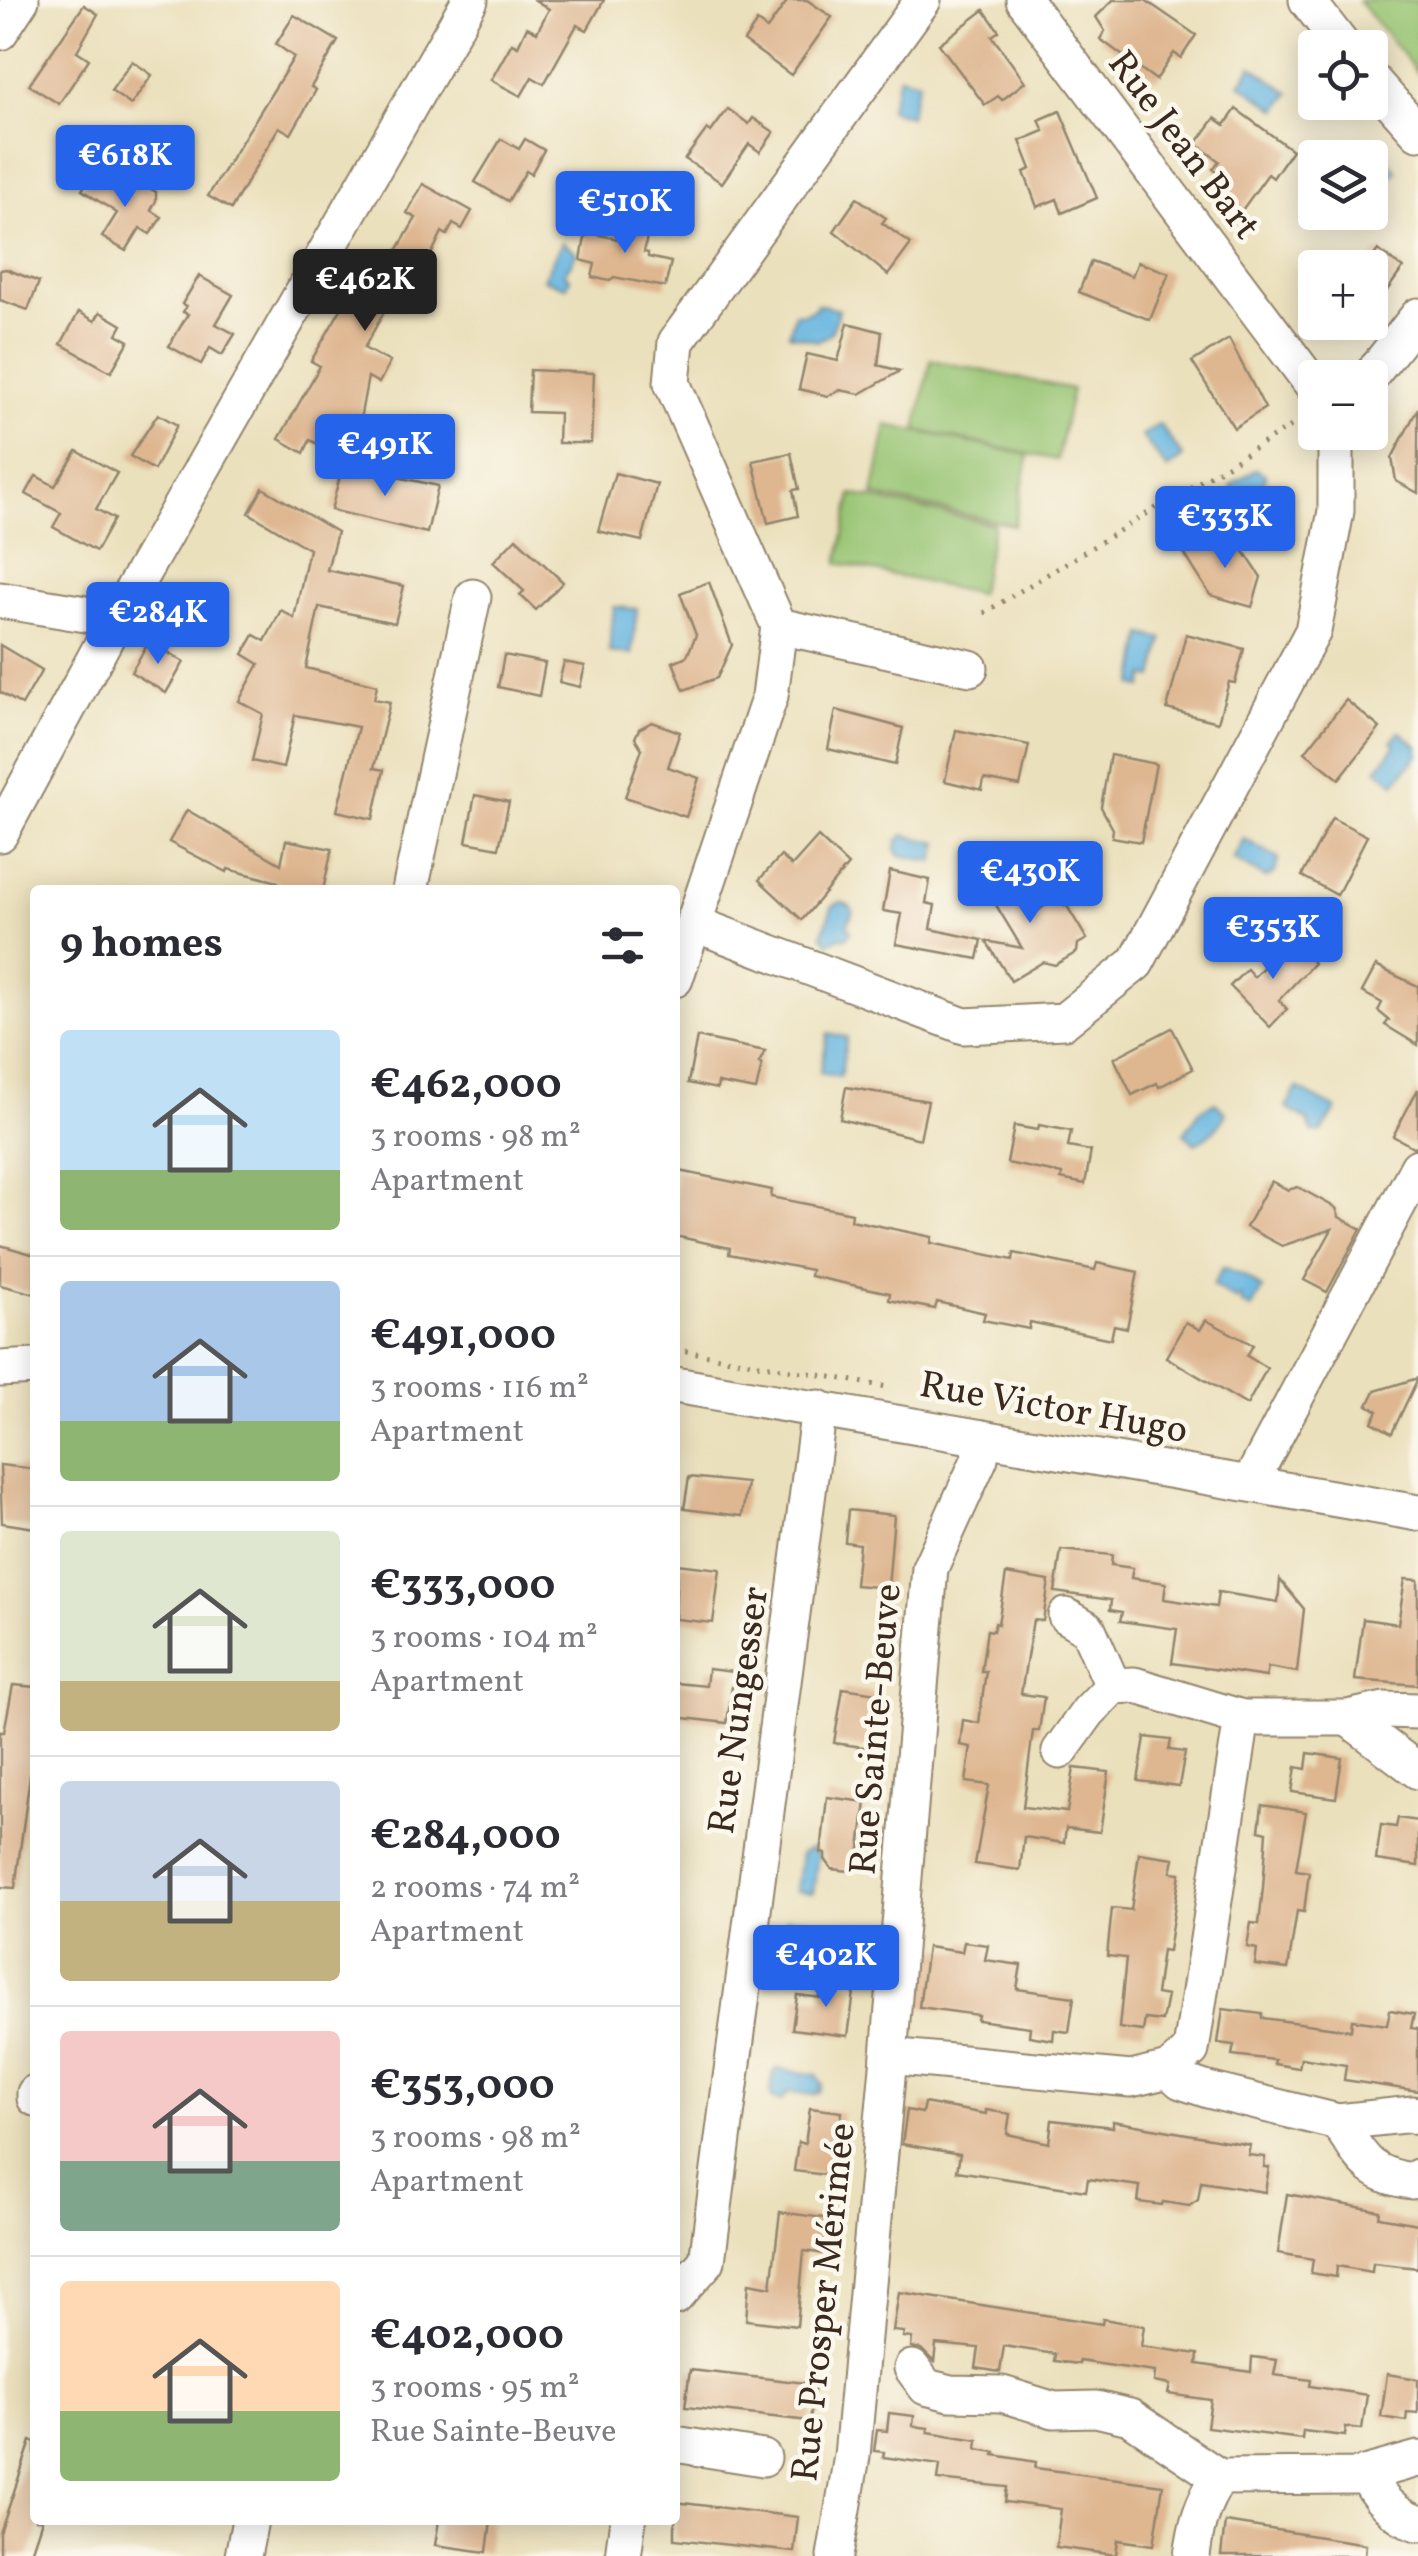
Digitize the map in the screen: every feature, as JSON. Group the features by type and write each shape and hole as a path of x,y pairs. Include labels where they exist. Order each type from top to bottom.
{"street":[{"path":"0,32 21,0"},
{"path":"0,834 116,620 470,0"},
{"path":"680,965 770,696 779,626 672,383 676,342 922,0"},
{"name":"Rue Jean Bart","path":"1024,0 1298,365"},
{"path":"1307,0 1330,30"},
{"path":"1388,98 1418,132"},
{"path":"1383,360 1418,316"},
{"path":"694,924 964,1026 1064,1021 1136,963 1314,631 1336,511 1336,450"},
{"path":"411,885 472,597"},
{"path":"0,600 116,620"},
{"path":"779,626 970,668"},
{"path":"1250,1483 1418,1167"},
{"path":"0,1369 30,1367"},
{"name":"Rue Victor Hugo","path":"680,1386 1418,1513"},
{"name":"Rue Nungesser","path":"680,2285 691,2259 819,1408"},
{"name":"Rue Sainte-Beuve","path":"889,2056 930,1568 980,1458 982,1438"},
{"path":"1066,1616 1088,1629 1112,1686"},
{"path":"1060,1751 1112,1686 1134,1685 1242,1718 1348,1718 1384,1710 1418,1711"},
{"path":"889,2056 1130,2079 1169,2070 1191,2050 1242,1718"},
{"path":"1348,1718 1418,1771"},
{"name":"Rue Prosper Mérimée","path":"835,2556 852,2456 889,2056"},
{"path":"1169,2070 1208,2090 1338,2122 1418,2116"},
{"path":"1338,2122 1367,2164 1387,2178 1412,2182 1418,2177"},
{"path":"912,2368 926,2387 950,2393 1002,2394 1054,2410 1096,2410 1130,2417 1220,2477 1367,2474 1418,2459"},
{"path":"680,2445 763,2458"},
{"path":"1367,2474 1383,2500 1398,2514 1418,2523"},
{"path":"1192,2556 1204,2501 1220,2477"},
{"path":"243,2556 249,2525"},
{"path":"623,2556 627,2525"}],"path":[{"path":"984,613 1298,423"}],"green space":[{"path":"1358,0 1418,0 1418,73 1388,36 1388,30 1383,30"},
{"path":"931,360 1072,389 1057,460 916,430"},
{"path":"887,425 1029,455 1014,525 873,495"},
{"path":"852,494 994,524 979,594 838,563"}],"water":[{"path":"1252,66 1290,93 1278,110 1240,84"},
{"path":"899,76 919,81 909,116 889,110"},
{"path":"1388,160 1397,171 1388,179"},
{"path":"562,242 577,253 564,274 570,278 566,287 543,279"},
{"path":"817,304 839,309 831,333 818,341 789,334 795,313 803,314"},
{"path":"1159,424 1183,457 1167,469 1142,436"},
{"path":"1256,469 1266,475 1263,487 1244,498 1234,498 1231,485"},
{"path":"614,607 637,609 632,654 609,652"},
{"path":"1143,634 1163,639 1154,678 1146,676 1143,687 1134,685"},
{"path":"1399,731 1418,746 1418,755 1395,783 1377,769 1396,745 1392,741"},
{"path":"903,835 939,843 934,862 899,855 898,839"},
{"path":"1244,839 1278,858 1275,873 1266,878 1233,859"},
{"path":"841,902 853,912 847,925 851,931 846,938 829,943 822,935 832,907"},
{"path":"828,1034 847,1037 840,1077 820,1073"},
{"path":"1297,1088 1336,1109 1322,1132 1312,1132 1308,1121 1286,1108"},
{"path":"1215,1102 1226,1113 1213,1131 1195,1144 1184,1133 1200,1111"},
{"path":"1223,1267 1262,1289 1251,1309 1242,1304 1241,1297 1236,1300 1213,1285"},
{"path":"811,1848 818,1855 813,1893 796,1891 801,1853"},
{"path":"787,1918 827,1926 824,1954 812,1955 809,1945 785,1941 781,1934"},
{"path":"777,2069 817,2075 822,2084 819,2092 789,2092 781,2101 773,2099 770,2093"}],"building":[{"path":"535,0 604,0 587,30 577,25 544,84 532,77 521,96 491,80 512,43 518,46 527,27 537,32 549,9"},
{"path":"788,0 807,0 832,17 791,75 744,41 757,22 767,29"},
{"path":"1113,0 1145,0 1196,35 1181,58 1174,53 1156,80 1100,39 1105,31 1096,17"},
{"path":"84,5 98,14 77,51 89,59 59,104 29,85"},
{"path":"984,10 999,31 992,36 1025,82 1002,100 998,96 985,105 939,44"},
{"path":"294,15 338,41 311,87 316,90 291,134 279,127 231,209 208,196 294,57 276,44"},
{"path":"132,61 152,75 131,105 111,91"},
{"path":"728,109 749,124 753,118 774,132 760,152 749,144 722,183 685,159"},
{"path":"1236,109 1292,150 1273,178 1268,174 1242,210 1223,197 1228,179 1213,169 1219,161 1196,144 1215,118 1225,125"},
{"path":"1060,111 1097,198 1062,213 1057,199 1037,207 1024,172 1031,169 1020,141 1044,131 1039,120"},
{"path":"501,139 519,149 525,139 544,150 531,174 526,171 508,201 475,182"},
{"path":"93,172 129,196 136,181 156,192 151,210 162,217 150,234 140,228 126,251 102,237 117,213 82,190"},
{"path":"423,184 472,211 462,229 453,224 447,235 442,232 423,272 418,269 408,286 401,282 364,348 390,362 379,383 368,377 352,462 310,440 304,453 279,439 320,366 311,361 359,270 374,279 385,258 391,261 416,218 407,213"},
{"path":"857,198 886,218 882,223 911,244 888,275 834,231"},
{"path":"622,220 649,226 644,252 648,257 671,262 665,287 592,277 595,264 581,260 586,232 618,239"},
{"path":"1388,257 1403,268 1388,289"},
{"path":"1091,261 1132,276 1138,262 1169,273 1150,320 1079,292"},
{"path":"0,270 39,282 28,310 0,300"},
{"path":"199,276 233,295 216,324 235,334 222,355 210,348 201,364 169,346 188,314 183,312 186,306 182,304"},
{"path":"79,312 95,321 100,312 122,325 117,334 129,341 111,372 61,344"},
{"path":"848,323 882,332 878,365 900,371 860,394 840,390 828,396 799,389 807,354 838,361"},
{"path":"1229,339 1265,408 1234,428 1192,362"},
{"path":"530,370 594,373 591,443 558,443 559,413 528,412"},
{"path":"1418,408 1418,493 1396,481 1392,458"},
{"path":"158,414 177,425 154,470 130,456"},
{"path":"77,451 117,473 96,509 114,519 96,551 53,527 61,513 26,494 36,476 55,486"},
{"path":"791,453 799,489 793,490 798,516 768,523 753,461"},
{"path":"343,465 438,486 427,533 331,510"},
{"path":"615,473 657,484 642,541 598,531"},
{"path":"263,488 337,532 327,570 404,586 395,623 319,607 306,668 377,685 374,699 390,702 374,768 384,770 373,819 337,811 358,727 295,715 283,768 252,761 263,714 239,701 259,664 243,654 254,635 265,641 281,610 294,618 309,549 249,513"},
{"path":"1213,533 1221,544 1227,540 1234,551 1241,547 1261,577 1252,607 1210,595 1184,553"},
{"path":"516,538 563,582 536,610 520,595 524,591 493,562"},
{"path":"709,582 732,645 717,678 684,690 673,662 687,656 696,635 680,593"},
{"path":"1186,634 1244,649 1235,683 1229,682 1218,722 1167,709"},
{"path":"149,642 184,662 166,693 131,672"},
{"path":"0,645 42,670 22,705 0,692"},
{"path":"504,655 545,663 539,696 498,687"},
{"path":"564,662 585,666 580,687 559,682"},
{"path":"1346,700 1380,728 1339,779 1305,752"},
{"path":"836,710 903,728 895,765 828,749"},
{"path":"652,722 680,732 668,767 699,778 686,817 625,797 642,749 635,738 639,729"},
{"path":"956,730 1029,745 1020,786 984,779 982,790 945,781"},
{"path":"1110,755 1156,764 1141,842 1112,837 1113,829 1101,807"},
{"path":"475,795 509,802 499,848 466,842"},
{"path":"187,810 281,864 286,840 332,849 324,885 277,885 278,882 228,869 227,872 169,842"},
{"path":"1332,818 1367,836 1337,895 1302,876"},
{"path":"818,837 848,865 802,920 759,880 781,856 792,866"},
{"path":"997,859 1036,912 1051,901 1067,906 1087,939 1078,944 1077,952 1055,965 1043,962 1011,981 986,941 1022,948 976,872"},
{"path":"890,871 930,880 926,903 935,905 931,929 982,940 978,959 896,944 902,914 883,911"},
{"path":"1290,938 1314,963 1279,1000 1287,1009 1270,1027 1230,986 1247,969 1254,977"},
{"path":"1376,966 1418,986 1418,1045 1385,1025 1389,1020 1378,1011 1382,1003 1362,992"},
{"path":"1172,1028 1193,1069 1159,1087 1157,1083 1132,1095 1114,1058"},
{"path":"697,1037 765,1051 759,1063 762,1064 756,1090 718,1083 717,1089 688,1083"},
{"path":"846,1087 928,1101 920,1139 840,1119"},
{"path":"1418,1089 1418,1146 1413,1147 1393,1136"},
{"path":"1039,1125 1071,1131 1068,1147 1091,1151 1085,1184 1061,1179 1062,1174 1007,1163 1014,1126 1038,1130"},
{"path":"680,1171 772,1190 771,1197 852,1213 851,1220 932,1237 931,1243 1013,1260 1014,1253 1095,1270 1097,1263 1138,1272 1127,1328 1114,1325 1111,1339 1030,1322 1029,1329 983,1320 985,1313 937,1302 935,1309 889,1300 890,1293 810,1276 811,1270 729,1254 730,1248 680,1237"},
{"path":"1271,1181 1288,1190 1298,1187 1336,1208 1339,1217 1361,1229 1327,1292 1304,1280 1332,1229 1282,1246 1246,1227"},
{"path":"0,1245 30,1254 30,1293 0,1285"},
{"path":"1206,1320 1253,1345 1247,1356 1267,1368 1247,1405 1166,1357 1186,1322 1200,1330"},
{"path":"1418,1378 1392,1433 1372,1422 1378,1411 1368,1405 1375,1391"},
{"path":"0,1465 30,1468 30,1527 2,1523"},
{"path":"689,1477 747,1483 742,1516 684,1509"},
{"path":"848,1510 894,1515 888,1588 855,1585 859,1544 845,1542"},
{"path":"1061,1550 1112,1555 1111,1565 1133,1568 1131,1578 1166,1583 1164,1599 1216,1607 1218,1592 1278,1602 1280,1580 1304,1609 1297,1672 1268,1667 1266,1677 1172,1663 1177,1629 1120,1621 1122,1612 1110,1610 1111,1600 1055,1592"},
{"path":"680,1564 720,1569 713,1623 680,1620"},
{"path":"1006,1574 1049,1581 1043,1621 1033,1620 1021,1694 1044,1697 1039,1731 1033,1731 1023,1807 1067,1812 1074,1768 1109,1772 1100,1832 1066,1828 1064,1843 1024,1837 1020,1870 975,1864 989,1785 966,1782 971,1747 960,1745 963,1720 979,1723 987,1630 993,1631 995,1623 998,1624"},
{"path":"1405,1579 1418,1580 1418,1685 1355,1680 1363,1619 1398,1624"},
{"path":"708,1669 734,1672 727,1723 680,1718 680,1683 706,1686"},
{"path":"13,1685 30,1687 30,1776 15,1888 0,1887 0,1732 4,1732"},
{"path":"843,1688 877,1693 870,1748 834,1743"},
{"path":"1145,1737 1171,1740 1169,1750 1185,1752 1179,1786 1138,1781"},
{"path":"1308,1753 1342,1758 1336,1798 1292,1792 1296,1767 1306,1769"},
{"path":"827,1797 866,1802 858,1864 849,1871 832,1869 821,1853"},
{"path":"1262,1805 1306,1812 1296,1870 1309,1872 1304,1912 1297,1911 1288,1969 1255,1965 1257,1949 1247,1947 1251,1923 1259,1924 1263,1888 1267,1832 1259,1830"},
{"path":"1398,1818 1418,1821 1418,1866 1376,1860 1381,1825 1396,1827"},
{"path":"1139,1853 1174,1858 1171,1872 1180,1873 1168,1951 1162,1950 1156,1994 1167,1996 1162,2021 1145,2019 1143,2031 1119,2028 1126,1958 1107,1956 1112,1908 1131,1910"},
{"path":"964,1942 988,1945 985,1960 1021,1965 1017,1989 1074,1997 1069,2032 1054,2030 1053,2040 1029,2036 1030,2027 919,2007 927,1947 962,1952"},
{"path":"823,1981 855,1985 848,2036 792,2029 797,1995 822,1998"},
{"path":"1223,2009 1351,2030 1352,2020 1387,2025 1390,2010 1414,2014 1411,2028 1418,2029 1418,2091 1344,2080 1346,2065 1301,2058 1299,2068 1274,2064 1275,2060 1232,2055 1234,2045 1218,2043"},
{"path":"924,2103 986,2114 986,2110 1010,2114 1007,2134 1049,2143 1052,2120 1113,2127 1113,2121 1250,2145 1248,2155 1265,2157 1264,2167 1269,2167 1265,2192 1201,2182 1198,2200 1189,2206 1163,2202 1162,2205 1138,2202 1140,2186 1088,2179 1086,2191 957,2171 960,2154 902,2144 907,2110 922,2113"},
{"path":"810,2108 842,2112 834,2176 794,2171 798,2142 805,2144"},
{"path":"1287,2194 1380,2211 1379,2217 1418,2224 1418,2268 1373,2263 1372,2272 1337,2266 1336,2277 1311,2273 1313,2259 1278,2253"},
{"path":"780,2212 831,2219 826,2254 804,2251 797,2326 746,2320 749,2283 771,2287"},
{"path":"899,2292 1102,2324 1103,2319 1144,2326 1141,2346 1198,2354 1197,2364 1251,2372 1252,2357 1277,2360 1274,2375 1311,2380 1310,2386 1367,2395 1362,2429 1346,2427 1345,2436 1303,2431 1302,2439 1207,2427 1211,2400 1168,2394 1170,2385 1154,2382 1155,2372 1054,2361 1055,2354 1004,2346 1000,2372 976,2368 979,2348 936,2344 934,2362 921,2349 911,2347 912,2338 893,2331"},
{"path":"690,2370 815,2384 810,2421 685,2407"},
{"path":"1387,2374 1418,2379 1418,2413 1407,2412 1406,2421 1381,2417"},
{"path":"889,2413 914,2416 913,2426 929,2428 928,2432 978,2440 977,2449 1036,2462 1035,2468 1163,2485 1154,2545 1118,2540 1116,2555 1056,2547 1061,2509 1005,2502 1007,2487 938,2480 940,2465 883,2457 884,2452 874,2451 877,2430 887,2431"},
{"path":"30,2444 30,2525 40,2525 30,2556 0,2556 0,2533"},
{"path":"680,2503 798,2517 794,2552 675,2539 675,2525 680,2525"},
{"path":"1225,2522 1366,2544 1365,2556 1221,2556"},
{"path":"438,2525 490,2525 487,2552 435,2545"}]}
